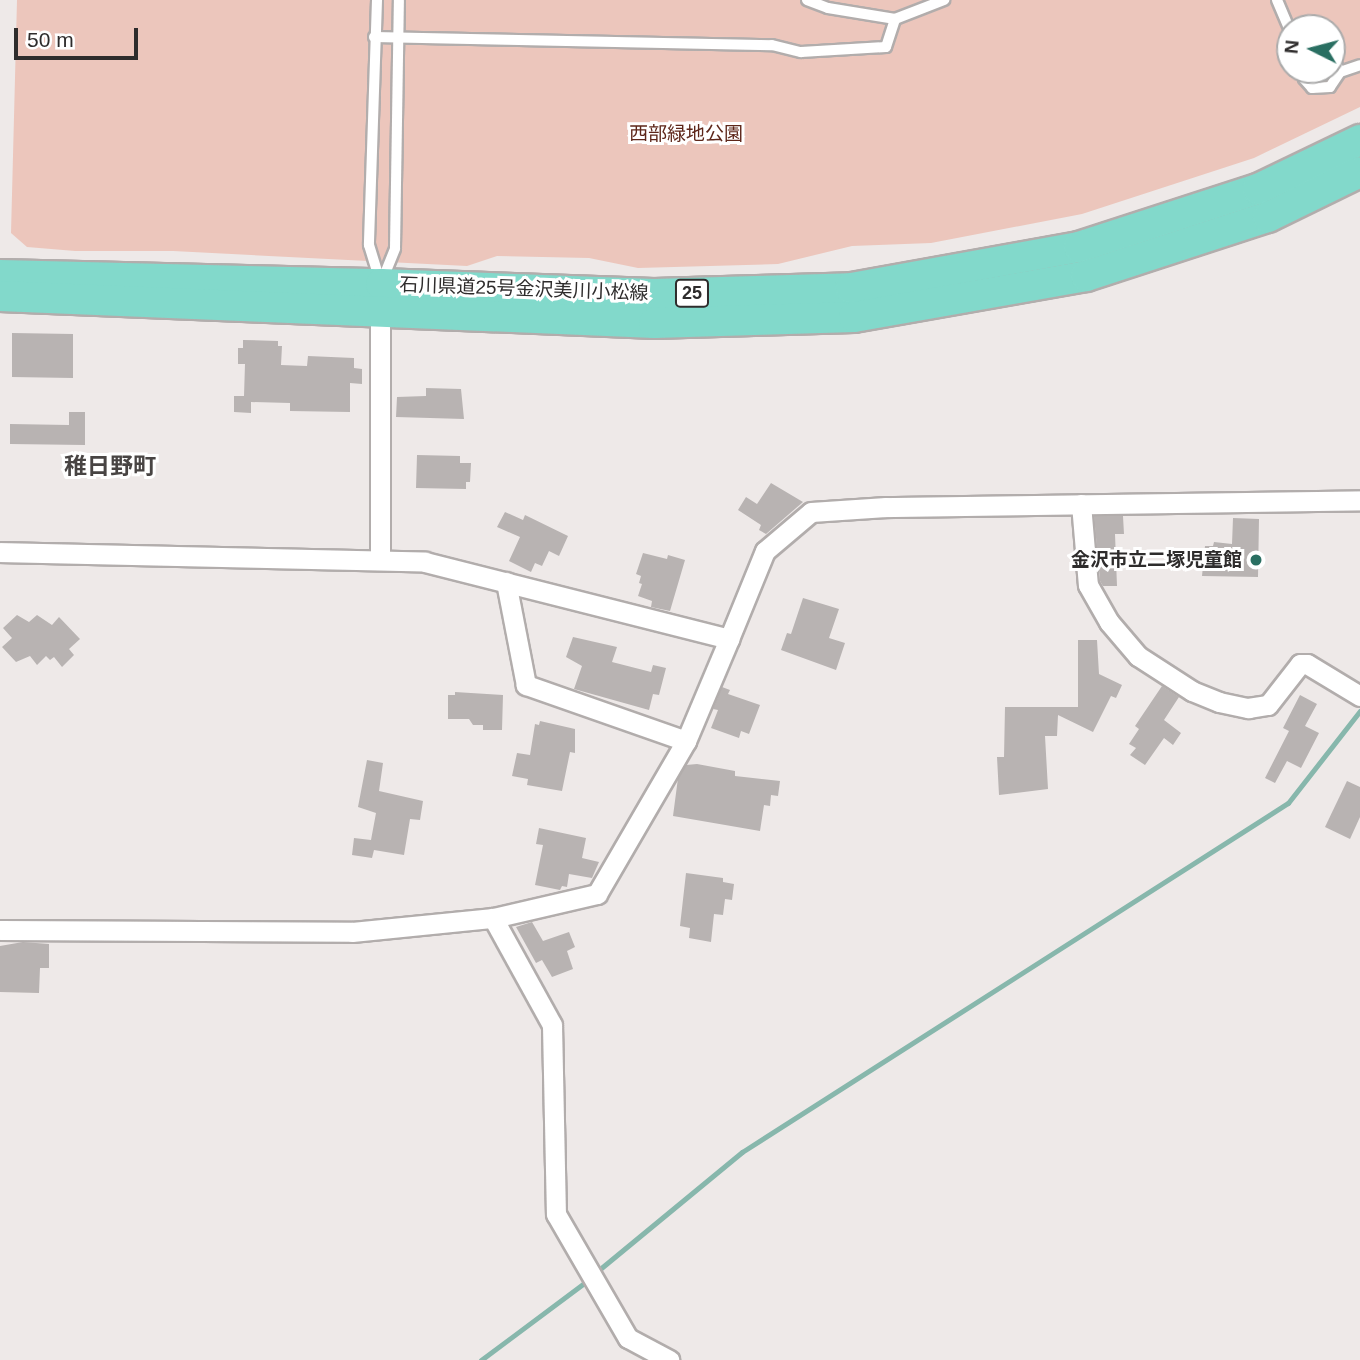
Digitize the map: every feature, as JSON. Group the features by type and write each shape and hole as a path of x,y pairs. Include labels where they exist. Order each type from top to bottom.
{"main road":[{"name":"石川県道25号金沢美川小松線","path":"0,296 381,298 851,288 1079,247 1258,189 1360,140"},
{"name":"石川県道25号金沢美川小松線","path":"0,275 381,298 654,323 854,317 1086,276 1268,217 1360,172"}],"street":[{"path":"380,560 381,298"},
{"path":"0,930 352,932 493,918 597,894 685,741 765,551 811,512 886,507 1360,500"},
{"path":"1081,503 1088,585 1109,622 1138,656 1192,691 1219,702 1248,708 1268,705 1300,664 1307,664 1360,696"},
{"path":"0,552 425,562 729,639"},
{"path":"506,582 526,685 685,741"},
{"path":"493,918 552,1025 556,1214 628,1338 669,1360"}],"lane":[{"path":"377,0 369,245 381,298"},
{"path":"381,298 395,248 398,0"},
{"path":"807,0 828,8 895,19 944,0"},
{"path":"374,37 772,45 801,52 886,47 895,19"},
{"path":"1307,84 1318,89 1332,84"}],"green space":[{"name":"西部緑地公園","path":"17,0 1360,0 1360,107 1254,158 1082,214 931,243 852,246 778,264 638,268 589,258 497,256 467,266 173,251 75,251 27,247 11,233"}],"building":[{"path":"12,333 73,334 73,378 12,377"},
{"path":"243,340 278,341 278,346 282,346 281,365 307,366 308,356 354,358 354,368 362,369 362,384 350,383 350,412 290,411 290,403 251,402 251,413 234,412 234,396 244,396 245,364 238,364 238,348 243,348"},
{"path":"426,388 461,389 464,419 396,417 397,397 426,396"},
{"path":"69,412 85,412 85,445 10,444 10,424 69,425"},
{"path":"417,455 460,456 460,463 471,463 470,482 466,482 466,489 416,488"},
{"path":"771,483 803,502 766,534 759,530 761,525 738,510 746,497 757,504"},
{"path":"505,512 523,520 525,515 568,536 559,556 549,551 542,566 535,563 531,572 509,561 520,537 497,527"},
{"path":"1094,516 1123,516 1124,534 1115,534 1117,586 1103,586 1100,581"},
{"path":"1233,518 1259,519 1258,577 1202,576 1205,546 1213,546 1214,542 1232,544"},
{"path":"643,553 667,559 668,555 685,560 670,611 651,607 652,601 638,596 642,584 639,583 641,576 636,574"},
{"path":"803,598 839,609 829,638 845,643 836,670 781,650 787,633 791,634"},
{"path":"17,615 29,622 37,615 52,625 59,617 80,639 69,649 74,655 62,667 54,657 50,660 46,656 37,665 30,656 16,662 2,647 12,638 3,628"},
{"path":"573,637 617,647 612,662 651,672 653,665 666,668 659,695 653,694 649,710 574,689 582,666 566,657"},
{"path":"1078,640 1097,640 1099,674 1122,685 1116,698 1111,696 1093,732 1058,715 1057,736 1045,736 1048,789 999,795 997,757 1004,757 1005,707 1078,707"},
{"path":"1162,686 1179,697 1164,720 1181,733 1173,745 1164,738 1145,765 1130,755 1136,748 1129,744 1139,729 1135,726"},
{"path":"722,687 730,690 728,694 760,705 749,734 741,731 739,738 711,728 718,710 713,709"},
{"path":"455,692 503,695 502,730 483,730 483,725 473,725 469,719 448,719 448,695 455,695"},
{"path":"1300,695 1317,704 1305,726 1319,733 1301,768 1287,761 1275,783 1265,778 1289,731 1283,728"},
{"path":"540,721 575,729 575,753 570,752 562,791 527,785 528,779 512,776 517,753 530,755 535,724 539,725"},
{"path":"367,760 383,763 379,791 423,801 420,820 410,819 404,855 374,850 372,858 352,855 354,838 371,840 376,813 358,807"},
{"path":"697,764 735,771 735,776 780,781 778,796 771,795 770,806 764,805 760,831 673,816 678,778 686,765"},
{"path":"1347,781 1360,787 1360,817 1350,839 1325,827"},
{"path":"539,828 586,838 582,858 599,862 592,878 569,874 567,887 562,886 560,890 535,885 543,845 536,844"},
{"path":"686,873 723,878 723,882 734,884 732,900 725,899 723,915 714,914 711,942 689,938 690,928 680,926"},
{"path":"532,922 543,941 569,932 575,947 567,951 573,969 552,977 542,960 536,963 516,927"},
{"path":"23,942 49,944 49,968 40,968 39,993 0,992 0,946"}],"waterway":[{"path":"600,1269 742,1152 1288,803 1360,711"},
{"path":"481,1360 587,1281"}],"place":[{"name":"金沢市立二塚児童館","path":"1256,560"}],"district":[{"name":"稚日野町","path":"110,466"}]}
